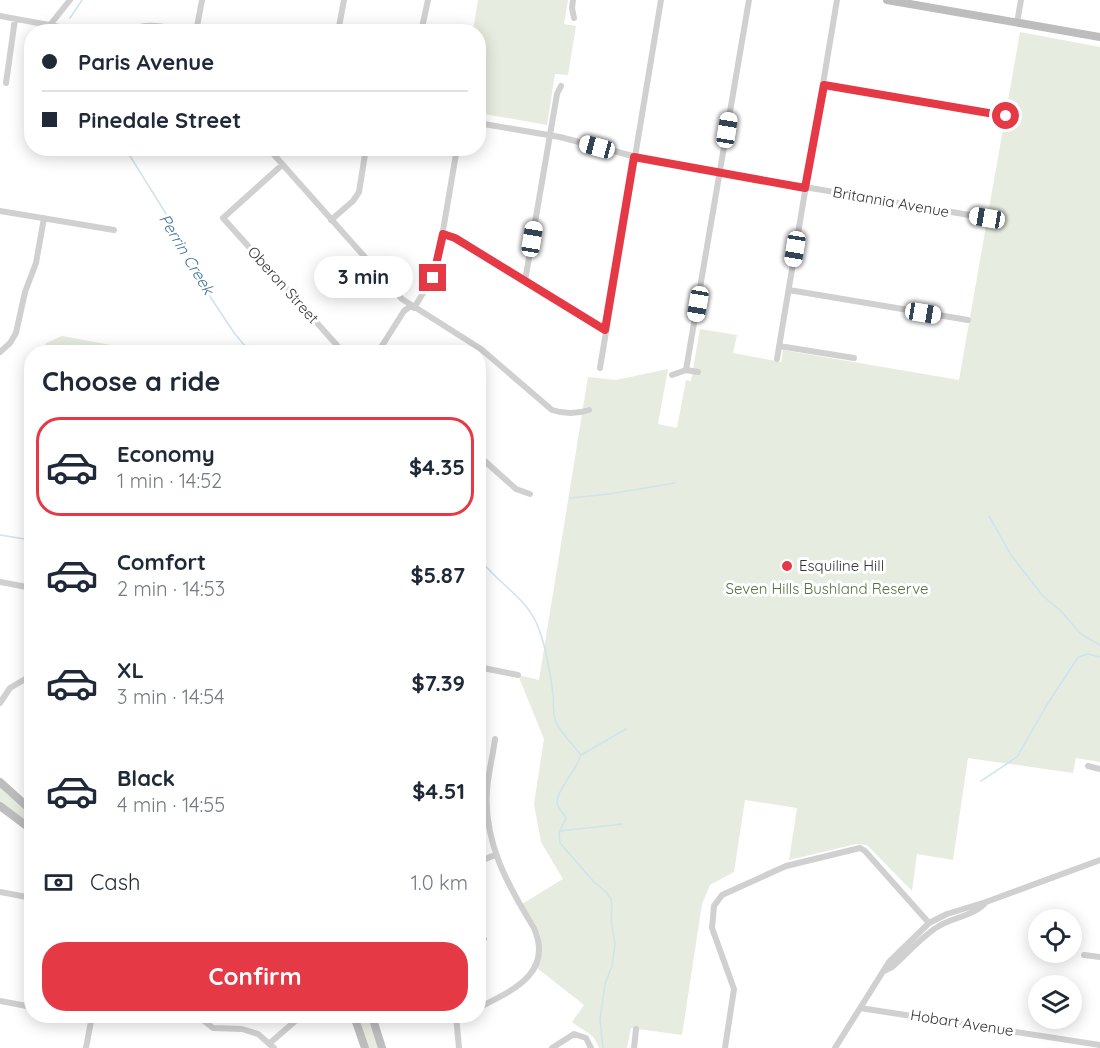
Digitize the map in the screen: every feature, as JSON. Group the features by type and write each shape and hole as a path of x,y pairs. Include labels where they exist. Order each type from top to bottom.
{"main road":[{"path":"887,0 1100,37"},
{"path":"0,782 24,804"},
{"path":"0,806 24,824"},
{"path":"356,1023 365,1048"},
{"path":"374,1023 382,1048"}],"street":[{"path":"51,24 70,0"},
{"path":"198,24 202,0"},
{"path":"340,24 344,0"},
{"path":"423,24 428,0"},
{"path":"573,0 574,18"},
{"path":"600,368 661,0"},
{"path":"687,370 749,0"},
{"path":"777,359 837,0"},
{"path":"1017,23 1021,0"},
{"path":"0,16 44,24"},
{"path":"6,83 15,19"},
{"path":"824,85 1006,116"},
{"path":"525,281 556,94 561,86"},
{"name":"Britannia Avenue","path":"486,124 550,135 634,157 987,218"},
{"path":"275,156 397,294 412,307 474,345"},
{"path":"331,220 353,201 359,192 365,156"},
{"path":"382,345 404,311 412,307 436,272 456,156"},
{"name":"Oberon Street","path":"282,165 223,218 337,345"},
{"path":"0,211 114,230"},
{"path":"0,352 10,344 16,333 25,292 36,263 44,218"},
{"path":"443,234 455,238 605,330"},
{"path":"789,290 968,320"},
{"path":"779,346 854,358"},
{"path":"486,353 552,410 559,413 581,413 589,410"},
{"path":"672,375 687,370 698,372"},
{"path":"486,461 516,489 530,494"},
{"path":"0,582 24,586"},
{"path":"486,668 518,675"},
{"path":"0,703 10,688 24,680"},
{"path":"486,1004 524,983 538,960 539,949 534,928 495,855 489,826 487,796 495,739"},
{"path":"1088,766 1100,769"},
{"path":"725,1048 734,989 712,928 712,912 717,898 786,866 860,848 892,879 929,923"},
{"path":"486,859 495,855"},
{"path":"835,1048 883,971 896,954 929,923 947,914 1100,860"},
{"path":"0,892 24,896"},
{"path":"883,971 892,967 933,930 942,924 980,909 986,902"},
{"path":"1084,955 1100,957"},
{"path":"0,1001 24,1006"},
{"name":"Hobart Avenue","path":"860,1008 1100,1044"},
{"path":"86,1048 92,1023"},
{"path":"206,1023 210,1027 247,1030 258,1034 272,1046 294,1023"},
{"path":"457,1023 459,1048"},
{"path":"634,1048 636,1029"},
{"path":"552,1048 574,1034 586,1038 591,1048"}],"green space":[{"path":"478,0 568,0 564,24 576,26 568,75 555,74 547,125 486,114 486,24 474,24"},
{"name":"Seven Hills Bushland Reserve","path":"1020,32 1100,47 1100,762 1076,758 1073,773 968,758 953,860 917,854 912,891 867,845 856,844 789,860 797,808 745,800 734,872 710,885 702,904 682,1035 631,1028 627,1048 599,1048 591,1035 572,1022 584,1005 537,968 541,947 540,934 522,904 563,879 541,842 534,804 544,739 518,675 539,680 588,377 616,380 668,369 658,424 677,428 686,380 691,381 700,329 737,335 733,353 781,362 783,350 959,380"},
{"path":"62,336 111,345 45,345"},
{"path":"0,784 24,806 24,823 0,804"},
{"path":"358,1023 372,1023 380,1048 367,1048"}],"waterway":[{"name":"Perrin Creek","path":"70,18 82,0"},
{"name":"Perrin Creek","path":"130,156 178,233 211,298 244,345"},
{"path":"570,498 675,483"},
{"path":"989,516 1011,555 1043,596 1061,611 1081,634 1100,645"},
{"path":"0,535 24,539"},
{"name":"Perrin Creek","path":"486,567 517,596 536,622 547,658 556,722 581,755 558,796 558,806 566,818 559,833 560,843 611,899 615,945 612,966 605,984 600,1019 603,1048"},
{"path":"981,781 1017,757 1078,657 1088,654 1100,657"},
{"path":"581,755 626,729"},
{"path":"560,831 622,824"}],"place":[{"name":"Esquiline Hill","path":"787,566"}],"route":[{"path":"433,278 443,234 455,238 605,330 634,157 805,188 824,85 1006,116"}]}
